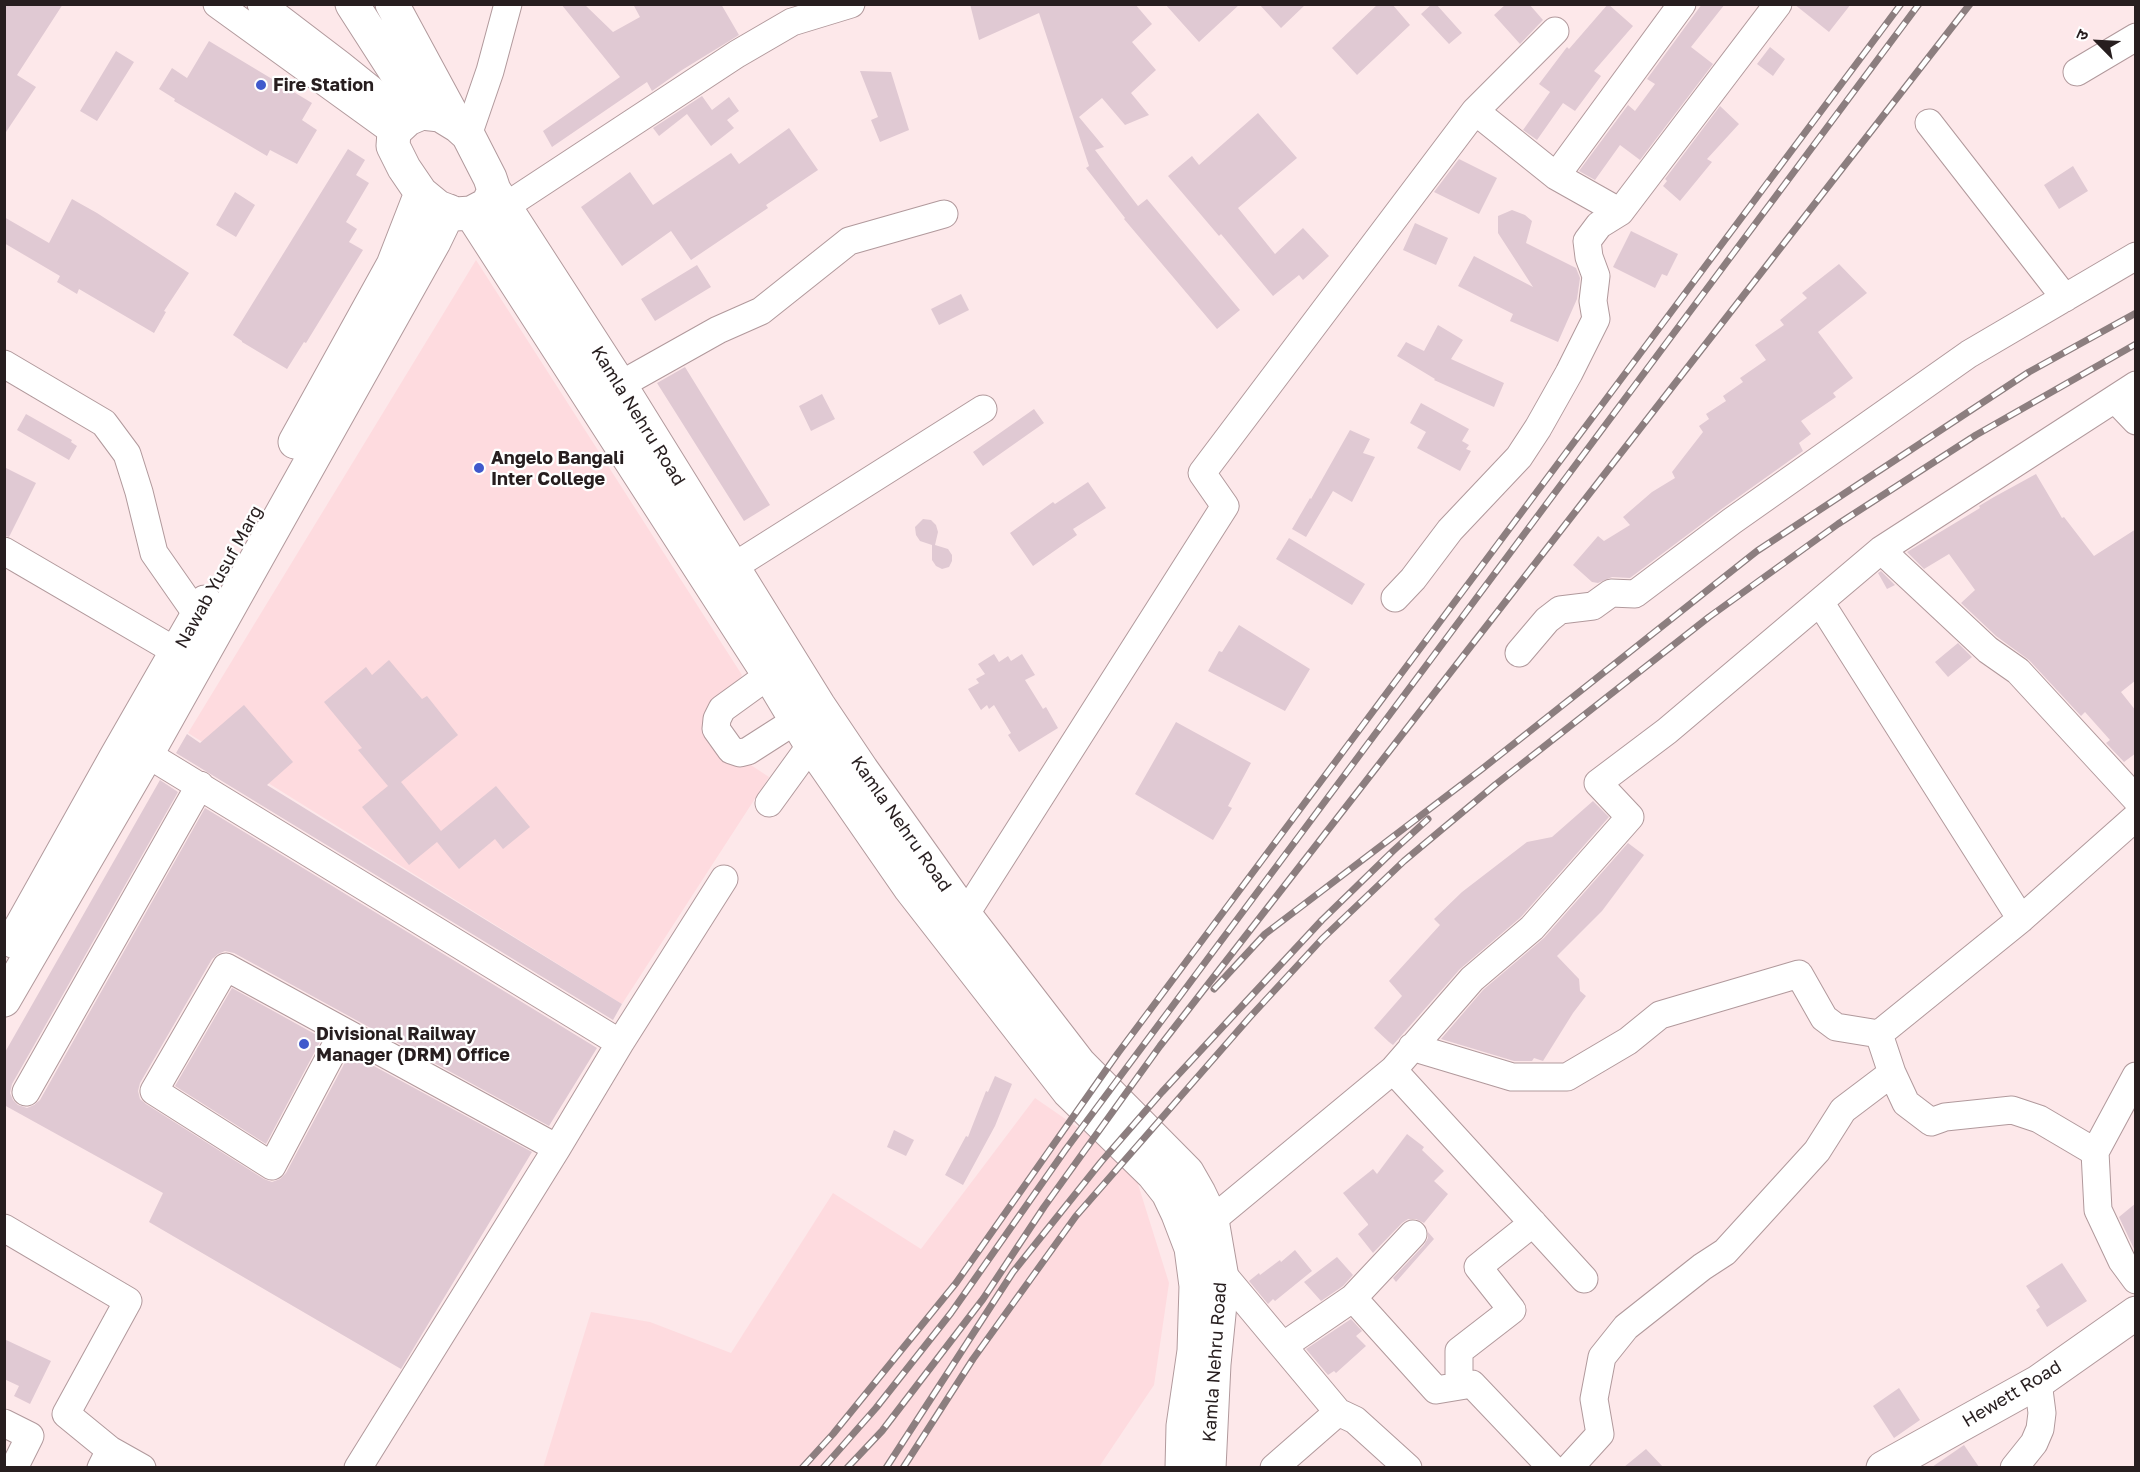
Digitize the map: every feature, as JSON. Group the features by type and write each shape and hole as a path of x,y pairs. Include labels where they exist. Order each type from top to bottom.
{"main road":[{"path":"352,4 408,121"},
{"path":"392,4 463,130"},
{"path":"463,130 440,115 408,121 393,146 421,193 438,207 460,212 500,198"},
{"name":"Kamla Nehru Road","path":"463,130 500,198 733,567 808,724"},
{"name":"Nawab Yusuf Marg","path":"4,955 198,616 393,265 421,193"},
{"path":"4,1000 147,754 434,242 460,212"},
{"name":"Kamla Nehru Road","path":"460,212 769,675 850,778 965,915 1079,1063 1187,1172 1212,1220 1221,1272 1214,1364 1186,1465"},
{"name":"Kamla Nehru Road","path":"850,778 910,888 1069,1092 1153,1174 1173,1203 1191,1248 1196,1286 1194,1351 1184,1426 1186,1465"},
{"name":"Hewett Road","path":"1883,1467 2038,1382 2136,1313"}],"street":[{"path":"217,4 408,121"},
{"path":"261,4 341,65 408,121"},
{"path":"463,130 490,70 508,4"},
{"path":"500,198 792,22 851,4"},
{"path":"1556,176 1682,4"},
{"path":"1395,598 1413,579 1450,530 1519,457 1569,373 1596,319 1593,301 1596,276 1589,257 1587,241 1599,225 1620,212 1778,4"},
{"path":"965,915 1225,506 1202,473 1475,111 1555,31"},
{"path":"2077,72 2136,37"},
{"path":"1475,111 1556,176 1620,212"},
{"path":"1929,123 2065,297"},
{"path":"620,385 718,330 761,311 849,240 944,214"},
{"path":"1519,653 1547,620 1560,610 1593,606 1611,593 1635,594 1732,521 1969,354 2136,256"},
{"path":"4,364 104,423 127,454 140,492 154,553 198,616"},
{"path":"1212,1220 1393,1070 1472,979 1532,928 1630,817 1599,783 1667,731 1881,550 2126,392 2136,422"},
{"path":"733,567 983,409"},
{"path":"1881,550 1988,650 2018,671 2136,799"},
{"path":"4,551 177,652"},
{"path":"1820,602 2021,919"},
{"path":"769,675 722,709 717,719 716,729 731,750 740,753 748,751 808,724"},
{"path":"769,803 808,724"},
{"path":"147,754 620,1043"},
{"path":"26,1092 200,785"},
{"path":"1412,1047 1512,1077 1567,1077 1619,1046 1660,1015 1799,974 1824,1018 1836,1027 1879,1034 2021,919 2136,817"},
{"path":"358,1467 724,879"},
{"path":"343,1032 272,1166 154,1091 226,967 557,1148"},
{"path":"1879,1034 1892,1073 1906,1103 1931,1122 1945,1117 2012,1110 2039,1119 2095,1152"},
{"path":"1393,1070 1584,1279"},
{"path":"1569,1467 1600,1434 1594,1399 1602,1357 1626,1327 1702,1267 1725,1252 1817,1151 1843,1110 1892,1073"},
{"path":"2136,1077 2095,1152 2098,1210 2122,1261 2136,1280"},
{"path":"1459,1386 1459,1351 1512,1310 1478,1267 1533,1224"},
{"path":"4,1228 128,1301 66,1414 106,1459 142,1467"},
{"path":"1283,1346 1353,1298 1413,1234"},
{"path":"1221,1272 1338,1412 1355,1420 1408,1467"},
{"path":"1353,1298 1436,1390 1472,1384 1552,1467"},
{"path":"2014,1467 2034,1443 2040,1429 2042,1413 2038,1382"},
{"path":"1274,1467 1338,1412"},
{"path":"4,1423 30,1436 14,1467"}],"shaded area":[{"name":"Angelo Bangali Inter College","path":"476,260 742,675 705,735 769,777 622,1004 188,733"},
{"path":"1035,1098 1132,1165 1169,1283 1154,1385 1099,1467 543,1468 591,1312 650,1322 731,1353 833,1193 921,1249"}],"building":[{"path":"4,4 63,4 17,75 36,87 4,135"},
{"path":"561,4 584,4 613,32 640,17 633,4 721,4 739,35 652,91 647,82 552,147 543,131 620,77"},
{"path":"970,4 1135,4 1152,24 1132,42 1156,70 1131,93 1149,115 1125,125 1102,98 1079,117 1104,147 1095,150 1138,206 1147,199 1240,310 1217,329 1124,219 1086,168 1089,166 1039,13 979,40"},
{"path":"1165,4 1240,4 1199,42"},
{"path":"1259,4 1306,4 1281,28"},
{"path":"1378,4 1392,4 1410,25 1357,75 1332,48"},
{"path":"1432,4 1436,4 1462,33 1449,44 1421,14"},
{"path":"1506,4 1529,4 1543,20 1520,44 1494,15"},
{"path":"1608,4 1633,26 1594,71 1601,76 1575,111 1563,103 1537,140 1523,130 1550,92 1539,84 1567,47 1569,49"},
{"path":"1702,4 1725,4 1691,47 1713,64 1640,160 1620,145 1595,180 1579,171 1628,105 1635,111 1655,84 1647,79"},
{"path":"1794,4 1851,4 1829,32"},
{"path":"209,41 312,103 302,120 317,130 297,164 270,150 267,156 174,101 175,99 159,89 172,68 187,78"},
{"path":"1770,47 1785,59 1773,76 1757,64"},
{"path":"116,51 134,62 97,121 80,111"},
{"path":"860,71 891,72 909,130 880,142 871,120 878,117"},
{"path":"702,96 712,110 729,97 739,111 727,120 734,128 711,146 687,114 659,136 653,128"},
{"path":"1720,106 1739,124 1707,159 1712,162 1680,201 1663,186 1667,181 1665,179"},
{"path":"1258,113 1297,158 1238,208 1275,254 1303,228 1329,256 1303,280 1299,275 1273,296 1168,176 1192,156 1199,165"},
{"path":"789,128 818,170 766,205 768,208 691,260 671,231 622,266 581,207 630,172 653,205 731,153 739,164"},
{"path":"348,149 365,160 356,175 369,183 346,222 357,229 349,242 363,250 306,343 304,342 287,369 233,335"},
{"path":"1459,159 1497,178 1479,214 1434,192"},
{"path":"2073,166 2088,191 2059,209 2044,185"},
{"path":"235,192 255,205 236,237 216,225"},
{"path":"72,199 189,273 164,311 166,312 154,333 79,289 77,294 57,282 60,276 4,243 4,217 49,243"},
{"path":"1512,210 1525,215 1532,221 1526,243 1576,268 1580,278 1577,299 1558,342 1510,321 1513,314 1458,286 1474,256 1533,287 1498,233 1498,216"},
{"path":"1415,223 1448,238 1436,265 1403,250"},
{"path":"1631,231 1678,254 1667,276 1662,274 1655,288 1613,267"},
{"path":"1839,264 1867,293 1818,332 1853,378 1833,393 1836,397 1801,421 1811,434 1799,443 1803,451 1630,578 1612,577 1598,583 1592,582 1573,565 1598,536 1604,541 1630,525 1623,517 1652,492 1675,478 1672,472 1703,432 1699,426 1709,419 1706,414 1726,401 1723,396 1743,382 1740,378 1766,360 1755,345 1784,325 1780,320 1807,298 1802,293"},
{"path":"697,265 711,287 655,321 641,299"},
{"path":"961,294 969,310 939,325 931,309"},
{"path":"1438,325 1463,340 1451,359 1504,383 1494,407 1434,380 1397,356 1406,342 1424,351"},
{"path":"685,367 770,505 744,521 657,383"},
{"path":"822,394 835,419 811,431 799,406"},
{"path":"1421,403 1469,429 1462,441 1469,445 1466,449 1471,451 1460,471 1417,448 1426,432 1410,423"},
{"path":"1034,409 1044,423 983,466 973,452"},
{"path":"26,414 72,440 71,442 77,446 69,460 17,430"},
{"path":"1350,430 1370,439 1363,453 1375,457 1352,502 1333,491 1306,537 1292,529"},
{"path":"4,467 36,483 9,537 4,535"},
{"path":"2036,474 2062,518 2064,517 2094,556 2136,529 2136,680 2121,692 2136,711 2136,753 2124,762 2106,743 2110,740 2085,712 2081,716 2029,660 1996,636 1961,603 1975,590 1949,554 1924,569 1907,552 1980,508 1979,506"},
{"path":"1088,482 1106,508 1073,529 1077,535 1033,566 1010,533 1053,502 1055,504"},
{"path":"923,519 931,520 936,525 938,532 935,545 948,549 952,555 949,567 942,569 936,566 932,560 932,545 920,541 916,535 915,527"},
{"path":"1289,538 1365,584 1352,605 1276,559"},
{"path":"1881,571 1895,585 1887,589 1878,573"},
{"path":"1239,625 1310,669 1285,711 1208,671 1219,651 1222,652"},
{"path":"1958,643 1972,657 1948,677 1935,662"},
{"path":"994,654 999,662 1008,656 1011,661 1022,654 1035,675 1025,680 1043,709 1046,707 1058,728 1019,752 1008,735 1011,733 994,705 989,709 987,705 981,710 968,689 979,683 976,679 985,674 978,664"},
{"path":"389,660 422,699 427,696 458,735 401,782 441,831 496,786 530,827 503,849 495,839 459,869 437,842 409,865 362,807 388,786 358,750 362,748 324,702 366,667 372,675"},
{"path":"244,705 293,762 267,785 622,1004 613,1020 176,753 187,734 200,743"},
{"path":"1176,722 1251,763 1228,806 1232,808 1213,840 1135,794"},
{"name":"Divisional Railway Manager (DRM) Office","path":"160,780 178,792 12,1084 10,1093 18,1105 27,1108 40,1100 205,808 597,1048 549,1126 234,953 225,951 212,959 140,1083 138,1091 140,1099 146,1104 264,1179 272,1182 280,1179 286,1173 350,1053 532,1152 401,1369 149,1222 163,1193 4,1105 4,1054"},
{"path":"1593,801 1609,817 1521,917 1460,969 1393,1045 1389,1042 1374,1028 1402,996 1389,981 1440,925 1434,919 1462,892 1527,842 1552,837"},
{"path":"1628,843 1644,855 1602,911 1557,956 1579,979 1580,991 1586,996 1543,1061 1534,1058 1532,1061 1514,1061 1441,1039 1483,990 1544,938"},
{"path":"232,988 322,1038 266,1144 175,1086"},
{"path":"995,1076 1012,1084 995,1126 963,1185 945,1175 966,1136 968,1137 986,1091 988,1092"},
{"path":"894,1130 914,1140 906,1156 887,1147"},
{"path":"1407,1134 1424,1147 1422,1150 1444,1171 1434,1181 1448,1194 1424,1223 1416,1219 1408,1219 1373,1253 1358,1234 1368,1224 1343,1193 1373,1169 1377,1174"},
{"path":"2136,1203 2136,1253 2119,1217"},
{"path":"1428,1232 1434,1239 1396,1282 1393,1278 1424,1245"},
{"path":"1295,1250 1312,1271 1275,1301 1273,1299 1268,1304 1249,1281 1280,1260 1281,1262"},
{"path":"1337,1257 1353,1275 1343,1286 1321,1301 1304,1282"},
{"path":"2062,1263 2087,1301 2047,1327 2036,1310 2040,1307 2026,1286"},
{"path":"1351,1319 1362,1331 1356,1336 1366,1346 1336,1373 1334,1371 1328,1375 1306,1349"},
{"path":"4,1339 51,1361 30,1404 14,1396 19,1386 4,1379"},
{"path":"1899,1388 1920,1420 1894,1438 1873,1406"},
{"path":"1964,1445 1979,1467 1932,1467"},
{"path":"1646,1449 1663,1467 1624,1467"}],"railway":[{"path":"802,1468 833,1434 956,1283 1118,1053 1901,4"},
{"path":"823,1468 876,1408 951,1313 1066,1149 1919,4"},
{"path":"847,1468 882,1431 983,1299 1044,1207 1160,1046 1970,4"},
{"path":"1214,989 1265,934 1482,769 1757,551 2029,372 2136,313"},
{"path":"903,1468 973,1359 1076,1216 1250,1017 1322,939 1404,861 1495,785 1709,617 1838,524 1976,435 2136,344"},
{"path":"886,1468 1013,1272 1101,1162 1162,1092 1322,920 1428,819"}],"place":[{"name":"Fire Station","path":"261,85"},
{"name":"Angelo Bangali Inter College","path":"479,468"},
{"name":"Divisional Railway Manager (DRM) Office","path":"304,1044"}]}
